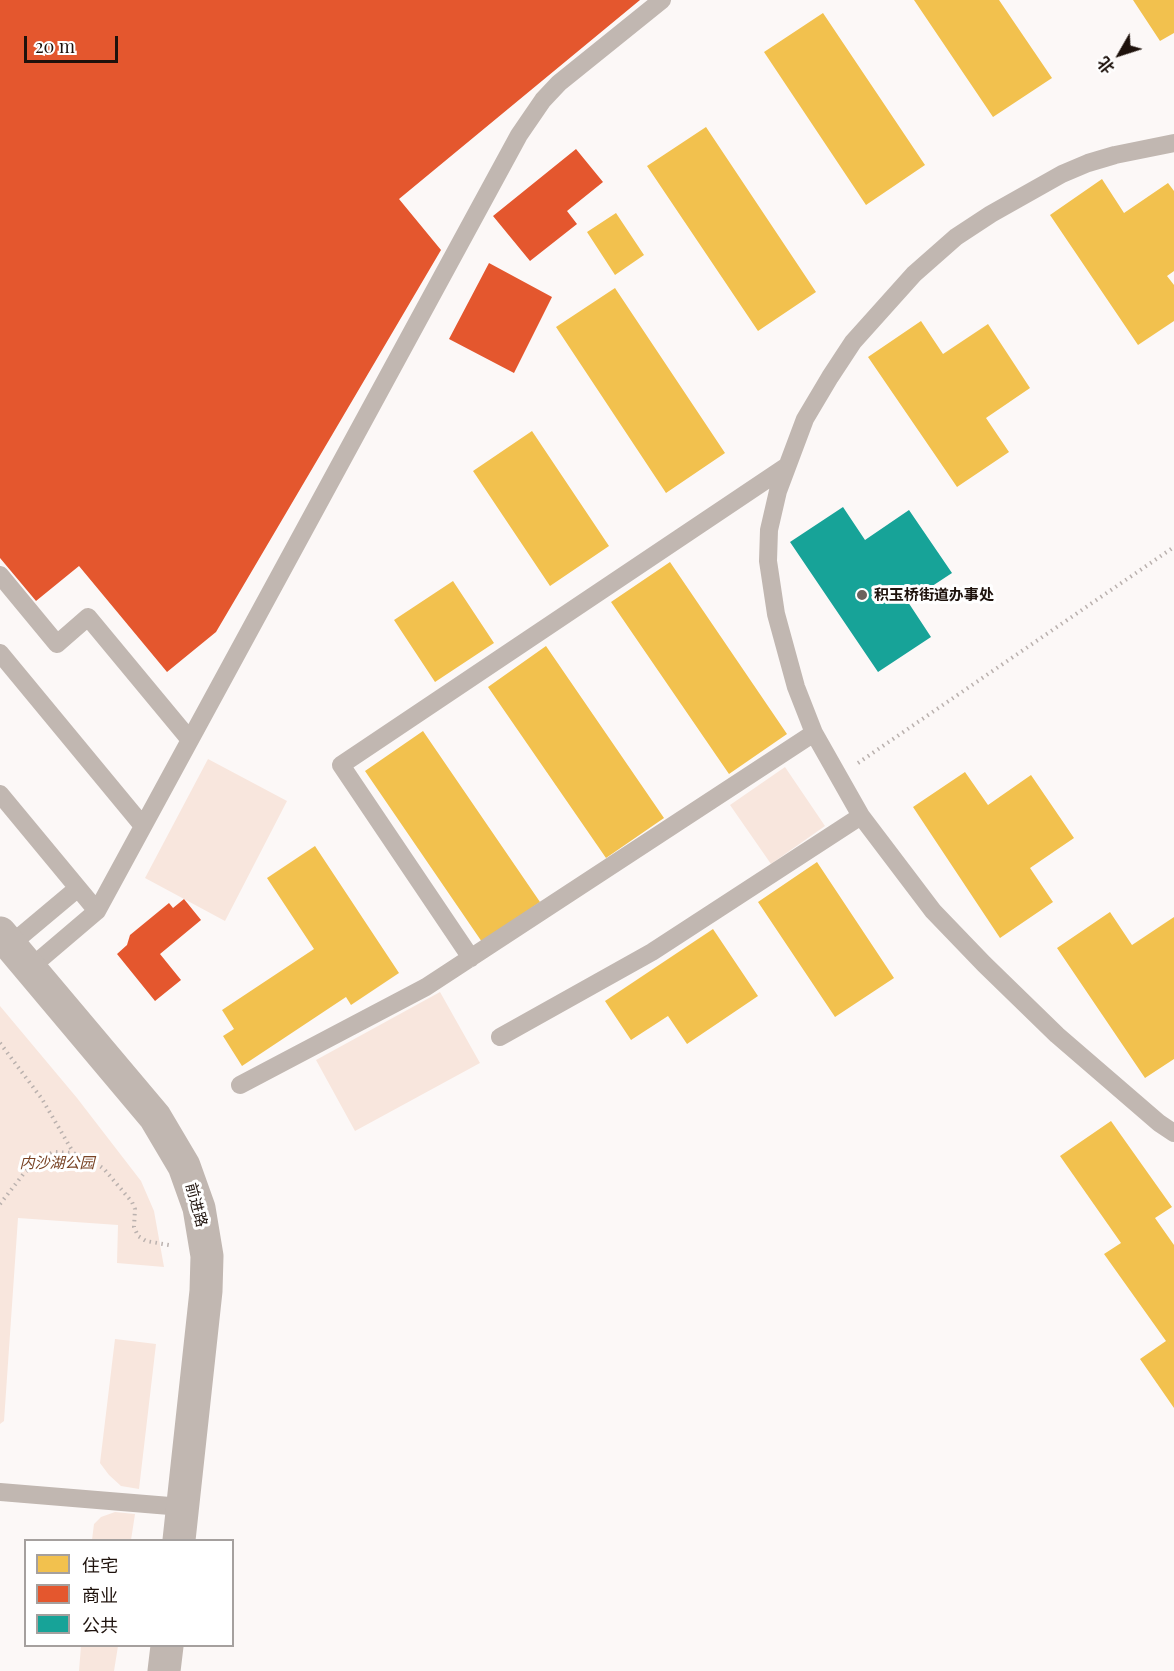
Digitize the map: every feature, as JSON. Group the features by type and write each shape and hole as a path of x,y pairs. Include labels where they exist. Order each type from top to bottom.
{"street":[{"name":"前进路","path":"13,949 155,1117 184,1166 199,1208 207,1256 206,1291 178,1539"},
{"path":"164,1671 167,1647"}],"lane":[{"path":"13,949 97,911 519,135 543,100 559,83 662,0"},
{"path":"1174,143 1115,155 1062,174 991,214 956,237 934,256 895,294 853,342 830,377 805,419 787,466 769,530 770,578 784,648 796,687 814,733 861,816 933,911 984,964 1057,1035 1159,1123 1174,1133"},
{"path":"471,958 341,765 787,466"},
{"path":"0,575 57,644 88,617 190,740"},
{"path":"0,653 143,826"},
{"path":"240,1085 426,987 814,733"},
{"path":"0,794 97,911"},
{"path":"500,1037 652,952 861,816"},
{"path":"13,949 78,888"},
{"path":"0,1492 182,1508"}],"path":[{"path":"838,777 1174,547"},
{"path":"0,1043 42,1099 74,1153"},
{"path":"0,1204 25,1172 45,1156 54,1152 74,1153 93,1161 104,1169 132,1202 135,1209 134,1227 138,1236 146,1241 169,1245"}],"green space":[{"path":"208,759 287,801 225,921 145,878"},
{"path":"785,767 825,826 771,864 730,805"},
{"path":"440,992 480,1063 355,1131 316,1060"},
{"name":"内沙湖公园","path":"0,1006 77,1098 141,1181 154,1211 164,1267 117,1263 118,1225 18,1218 4,1421 0,1424"},
{"path":"115,1339 156,1344 139,1489 121,1486 100,1463"},
{"path":"115,1512 135,1514 131,1539 92,1539 94,1524 101,1517"},
{"path":"81,1647 118,1647 114,1671 79,1671"}],"building: 住宅":[{"path":"914,0 999,0 1052,78 993,117"},
{"path":"1133,0 1174,0 1174,33 1160,41"},
{"path":"823,13 925,165 866,205 764,52"},
{"path":"706,127 816,292 758,331 647,166"},
{"path":"1102,179 1124,213 1168,183 1174,191 1174,271 1167,276 1174,285 1174,321 1138,345 1050,215"},
{"path":"616,213 644,255 615,275 587,232"},
{"path":"615,288 725,453 666,493 556,327"},
{"path":"921,321 943,354 988,324 1030,388 986,418 1009,452 957,487 868,357"},
{"path":"532,431 609,546 550,586 473,471"},
{"path":"670,562 787,734 729,774 611,602"},
{"path":"453,581 494,643 435,682 394,620"},
{"path":"546,646 664,818 606,858 488,687"},
{"path":"423,731 540,902 482,942 365,771"},
{"path":"965,772 988,805 1031,775 1074,838 1030,868 1053,902 1000,938 913,807"},
{"path":"315,846 399,973 351,1005 346,997 242,1066 223,1036 234,1029 222,1010 314,949 267,878"},
{"path":"817,862 894,978 835,1017 758,902"},
{"path":"1110,912 1132,945 1174,917 1174,1059 1145,1078 1057,948"},
{"path":"713,929 758,996 687,1044 668,1016 631,1040 605,1001"},
{"path":"1111,1121 1172,1207 1155,1218 1174,1245 1174,1408 1140,1359 1166,1341 1104,1254 1121,1243 1060,1156"}],"building: 商业":[{"path":"0,0 640,0 399,199 441,250 216,632 167,672 79,566 36,601 0,558"},
{"path":"576,149 603,182 567,211 577,224 530,261 493,216"},
{"path":"489,263 552,297 514,373 449,339"},
{"path":"184,899 201,920 160,954 181,980 155,1001 117,954 127,945 130,935 169,903 173,908"}],"building: 公共":[{"path":"843,507 865,540 909,510 952,573 908,602 931,637 878,672 790,542"}],"place":[{"name":"积玉桥街道办事处","path":"862,595"}]}
